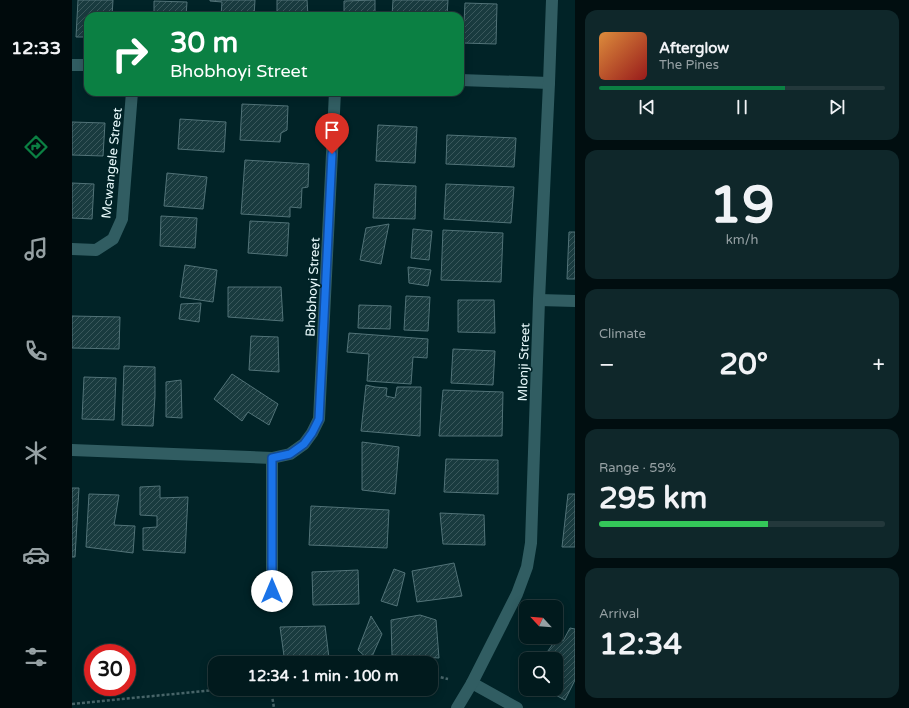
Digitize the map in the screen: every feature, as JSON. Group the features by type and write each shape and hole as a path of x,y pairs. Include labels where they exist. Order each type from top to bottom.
{"street":[{"name":"Mlonji Street","path":"457,708 472,683 517,594 527,567 531,543 539,300 552,0"},
{"path":"72,65 84,65"},
{"path":"464,80 549,84"},
{"name":"Mcwangele Street","path":"72,249 96,250 113,240 122,219 132,96"},
{"name":"Bhobhoyi Street","path":"72,450 272,458 290,454 304,444 312,433 319,419 335,96"},
{"path":"539,300 575,301"},
{"path":"272,458 272,591"},
{"path":"472,683 517,708"}],"path":[{"path":"72,704 208,691"},
{"path":"272,696 274,708"}],"building":[{"path":"78,0 113,0 112,12 84,12 84,37 76,37"},
{"path":"255,0 254,12 221,12 222,2 210,1"},
{"path":"277,0 307,0 308,12 277,12"},
{"path":"375,0 375,12 344,12 344,1"},
{"path":"393,0 448,0 447,12 392,12"},
{"path":"154,1 187,2 186,12 154,12"},
{"path":"465,3 497,4 496,44 464,43"},
{"path":"242,104 288,106 287,130 281,133 280,142 240,140"},
{"path":"180,119 226,122 224,152 178,149"},
{"path":"72,122 105,123 103,156 72,155"},
{"path":"378,125 417,127 415,163 376,161"},
{"path":"447,135 516,138 514,167 446,164"},
{"path":"245,160 309,164 308,187 302,188 301,208 290,207 290,217 241,214"},
{"path":"167,173 207,177 203,209 164,206"},
{"path":"72,183 94,184 92,219 72,218"},
{"path":"375,184 416,186 415,219 373,218"},
{"path":"446,184 514,187 511,223 444,219"},
{"path":"161,216 197,218 195,248 160,246"},
{"path":"250,221 289,223 287,256 248,253"},
{"path":"389,224 381,264 360,260 366,228"},
{"path":"413,229 432,231 429,260 411,258"},
{"path":"443,230 503,233 501,282 441,280"},
{"path":"569,232 575,232 575,279 567,279"},
{"path":"185,265 217,270 213,302 180,297"},
{"path":"408,267 431,270 428,286 409,283"},
{"path":"228,287 281,287 283,321 228,317"},
{"path":"406,296 430,297 428,331 404,330"},
{"path":"458,300 494,300 495,333 458,332"},
{"path":"201,303 199,322 179,319 181,304"},
{"path":"359,305 391,306 390,329 358,328"},
{"path":"72,316 120,317 119,349 72,348"},
{"path":"349,333 428,339 427,358 413,357 411,384 367,381 369,354 347,352"},
{"path":"251,336 278,337 279,372 249,370"},
{"path":"453,349 495,351 493,385 451,383"},
{"path":"124,366 155,367 153,426 122,425"},
{"path":"232,374 278,404 269,425 248,412 242,421 214,399"},
{"path":"84,377 116,378 114,420 82,419"},
{"path":"181,380 182,418 166,417 166,382"},
{"path":"366,385 387,388 386,396 395,398 397,387 421,387 420,436 361,431"},
{"path":"443,390 503,392 502,436 439,436"},
{"path":"362,442 399,447 395,494 362,490"},
{"path":"446,459 498,460 498,494 444,492"},
{"path":"160,486 160,498 188,497 185,553 143,550 143,528 157,527 157,516 140,515 140,487"},
{"path":"72,488 79,488 75,557 72,557"},
{"path":"89,494 119,495 114,525 135,526 133,553 86,547"},
{"path":"568,494 575,494 575,547 562,547"},
{"path":"311,506 389,510 387,548 309,545"},
{"path":"440,513 484,515 485,545 443,544"},
{"path":"454,563 462,596 417,602 412,571"},
{"path":"394,569 405,573 397,606 381,601"},
{"path":"358,570 359,604 313,605 312,572"},
{"path":"420,615 436,620 439,658 438,656 392,655 391,620"},
{"path":"371,616 382,634 372,656 365,656 358,650"},
{"path":"325,626 329,656 284,656 280,627"},
{"path":"570,628 575,629 575,680 565,700 557,696 563,696 563,652 547,652 553,644 563,644 563,641"}],"route":[{"path":"272,591 272,458 290,454 304,444 312,433 319,419 332,154"}]}
